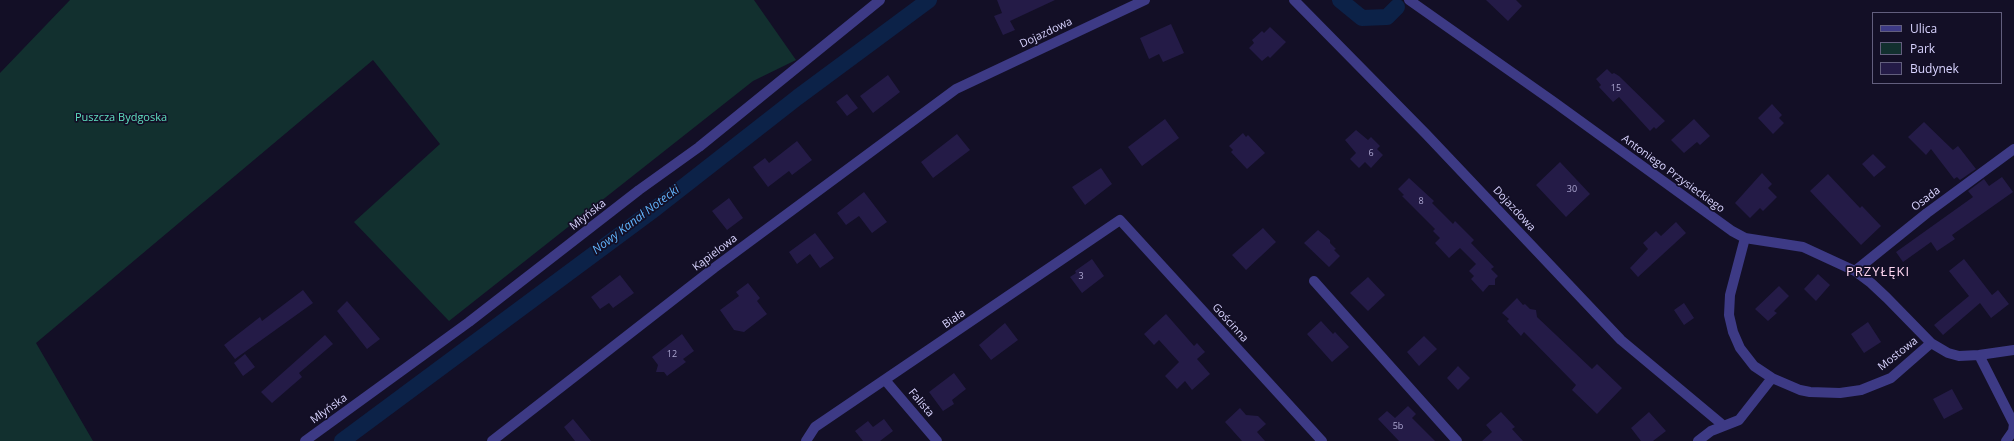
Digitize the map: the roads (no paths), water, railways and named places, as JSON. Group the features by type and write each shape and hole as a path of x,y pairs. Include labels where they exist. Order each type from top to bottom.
{"street":[{"name":"Młyńska","path":"305,441 469,322 639,190 699,147 880,0"},
{"name":"Dojazdowa","path":"956,89 1145,0"},
{"name":"Dojazdowa","path":"1294,0 1426,134 1621,340 1724,426"},
{"name":"Antoniego Przysieckiego","path":"1409,0 1554,102 1718,222 1745,238 1803,247 1855,271 1888,298 1931,343"},
{"name":"Kąpielowa","path":"492,441 714,268 956,89"},
{"name":"Osada","path":"1855,271 1928,213 2014,149"},
{"name":"Biała","path":"806,441 815,427 1120,220"},
{"name":"Gościnna","path":"1120,220 1322,441"},
{"name":"Mostowa","path":"1745,238 1730,295 1730,315 1733,332 1740,348 1754,366 1772,378 1800,390 1810,392 1861,390 1891,378 1931,343 1939,349 1959,356 2014,350"},
{"path":"1314,281 1456,441"},
{"path":"1979,355 2014,424 2013,431 2006,441"},
{"path":"1698,441 1711,431 1739,420 1772,378"},
{"name":"Falista","path":"885,380 937,441"}],"waterway":[{"name":"Nowy Kanał Notecki","path":"342,441 656,208 798,97 929,0"},
{"name":"Nowy Kanał Notecki","path":"1340,0 1362,18 1387,17 1397,7"}],"district":[{"name":"PRZYŁĘKI","path":"1878,272"}],"park label":[{"name":"Puszcza Bydgoska","path":"121,118"}]}
